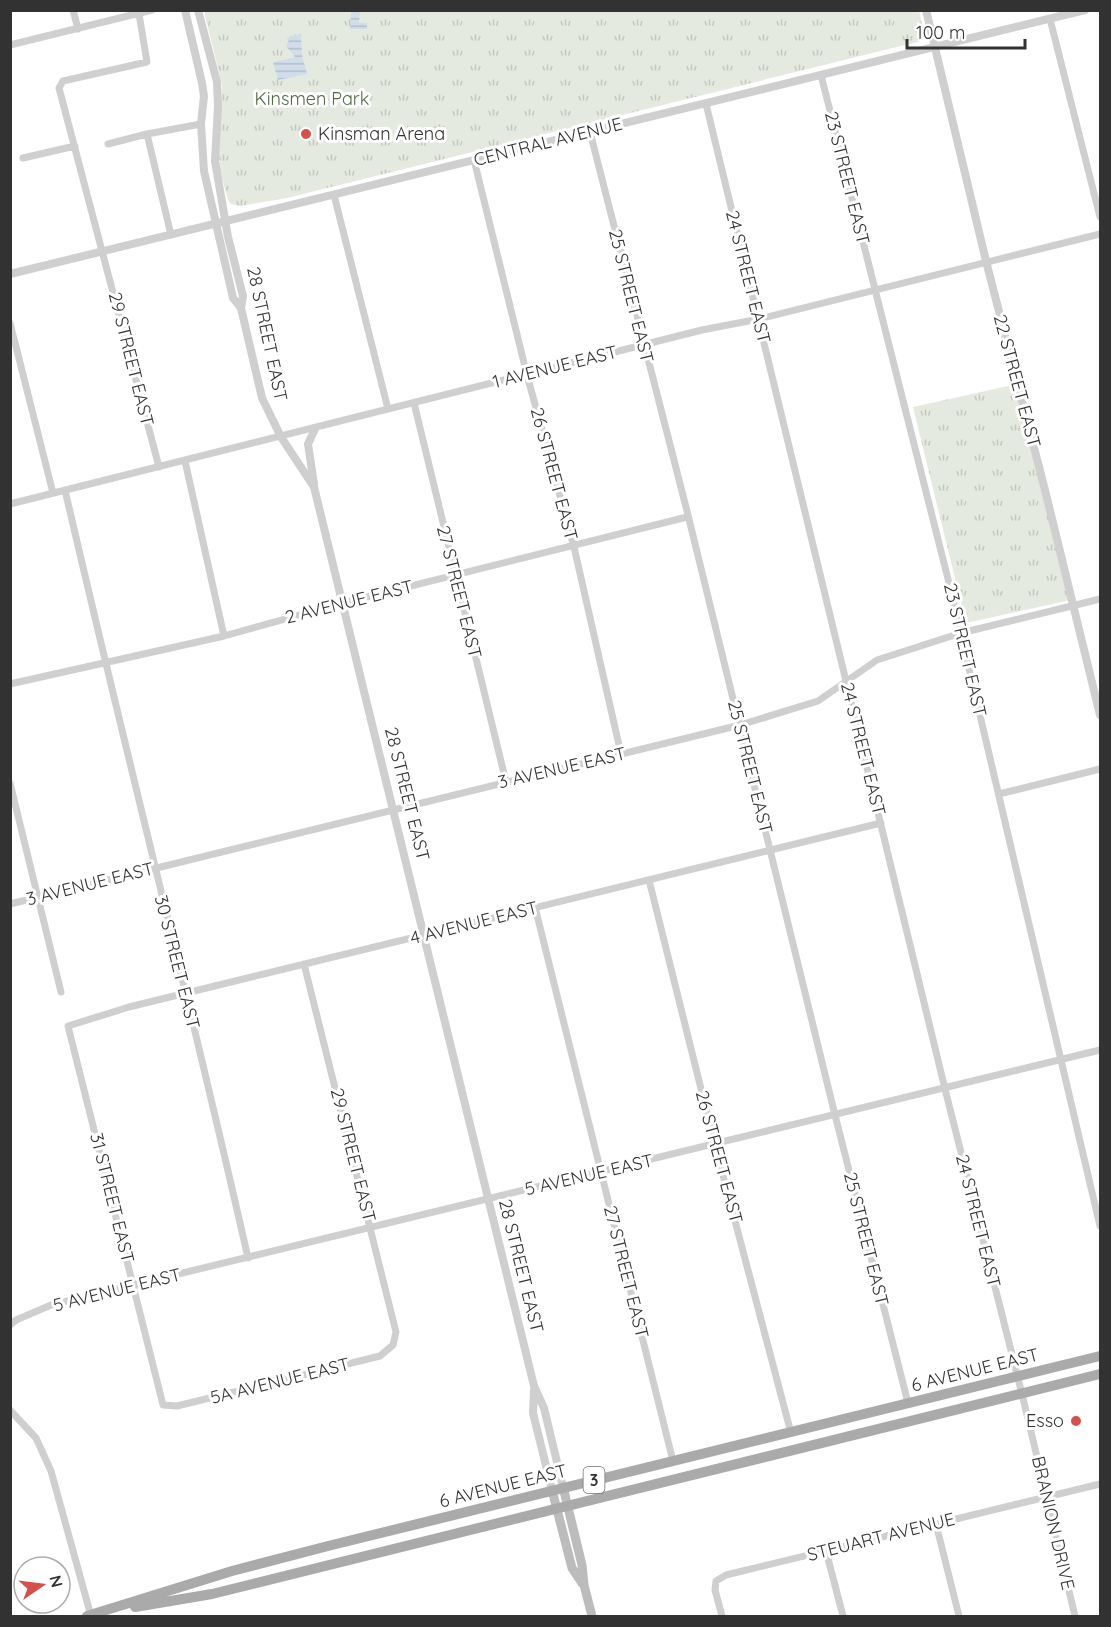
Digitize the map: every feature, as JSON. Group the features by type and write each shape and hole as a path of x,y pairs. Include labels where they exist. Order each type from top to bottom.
{"main road":[{"name":"6 AVENUE EAST","path":"89,1616 232,1571 1101,1356"},
{"name":"6 AVENUE EAST","path":"89,1616 212,1594 1101,1374"},
{"name":"28 STREET EAST","path":"557,1489 572,1568 584,1585 592,1617"}],"street":[{"path":"73,10 78,29"},
{"path":"10,45 152,10"},
{"path":"184,10 202,82 201,124 204,171 233,298 241,308"},
{"name":"28 STREET EAST","path":"198,10 218,91 214,161 243,296 241,308 262,398 281,437 314,487 534,1386 544,1408 557,1489"},
{"name":"22 STREET EAST","path":"926,10 986,261 1101,715"},
{"name":"CENTRAL AVENUE","path":"10,274 1085,10"},
{"name":"29 STREET EAST","path":"139,14 147,62 63,81 59,88 104,251 159,467"},
{"path":"1050,19 1101,217"},
{"name":"23 STREET EAST","path":"821,75 960,633 1101,1226"},
{"name":"24 STREET EAST","path":"706,104 945,1089 1022,1394"},
{"path":"108,144 201,124"},
{"name":"25 STREET EAST","path":"590,132 908,1402"},
{"path":"147,134 171,235"},
{"path":"23,158 75,147"},
{"name":"26 STREET EAST","path":"474,160 527,375 574,547 621,754"},
{"path":"334,195 388,410"},
{"name":"1 AVENUE EAST","path":"10,504 702,330 759,319 1101,234"},
{"path":"10,323 53,493"},
{"name":"27 STREET EAST","path":"414,403 506,782"},
{"path":"314,487 308,444 315,429"},
{"path":"186,461 224,636"},
{"name":"30 STREET EAST","path":"65,490 248,1258"},
{"name":"2 AVENUE EAST","path":"10,684 224,636 343,603 687,517"},
{"name":"3 AVENUE EAST","path":"10,904 740,724 818,700 877,660 960,633 1101,599"},
{"path":"999,794 1101,769"},
{"path":"10,783 61,992"},
{"name":"4 AVENUE EAST","path":"68,1026 129,1007 881,824"},
{"name":"26 STREET EAST","path":"649,880 715,1145 791,1433"},
{"name":"27 STREET EAST","path":"535,907 673,1461"},
{"name":"29 STREET EAST","path":"304,964 372,1227 396,1332 393,1345"},
{"name":"31 STREET EAST","path":"68,1026 163,1405"},
{"name":"5 AVENUE EAST","path":"10,1325 16,1320 51,1305 1101,1050"},
{"name":"5A AVENUE EAST","path":"163,1405 177,1406 380,1356 393,1345"},
{"name":"BRANION DRIVE","path":"1022,1394 1075,1617"},
{"path":"10,1410 36,1438 51,1471 89,1616"},
{"name":"STEUART AVENUE","path":"722,1617 715,1590 716,1581 726,1575 1101,1484"},
{"path":"936,1524 959,1617"},
{"path":"826,1551 843,1617"}],"green space":[{"name":"Kinsmen Park","path":"919,10 924,34 921,41 287,198 240,206 231,204 220,170 222,85 204,11"},
{"path":"1017,384 1071,600 966,623 913,407"}],"shaded area":[{"path":"351,11 360,11 359,23 367,23 367,29 350,29"},
{"path":"301,34 302,55 307,74 278,80 273,62 295,57 286,46 289,40 286,38"}],"place":[{"name":"Kinsman Arena","path":"306,134"},
{"name":"Esso","path":"1076,1421"}]}
